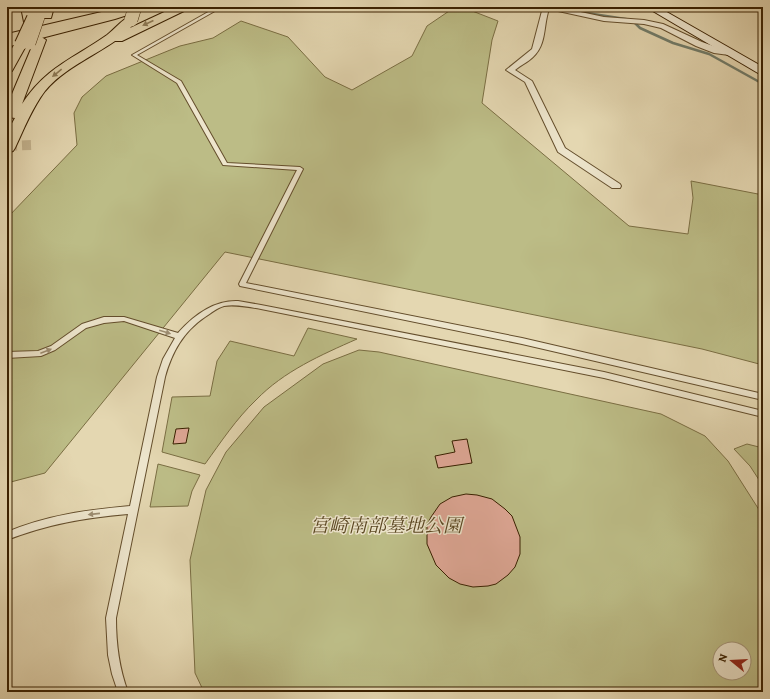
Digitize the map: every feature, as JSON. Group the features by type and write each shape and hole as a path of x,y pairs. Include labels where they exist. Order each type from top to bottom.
{"highway":[{"path":"7,28 106,7"},
{"path":"7,32 116,7"},
{"path":"7,148 38,92 60,70 112,37 130,20 135,7"},
{"path":"7,38 138,7"},
{"path":"90,52 184,7"},
{"path":"9,90 30,42 37,12"},
{"path":"9,90 30,42 37,12"},
{"path":"7,122 18,70"}],"main road":[{"path":"7,43 111,17 142,7"},
{"path":"651,7 763,72"},
{"path":"18,70 30,42"}],"street":[{"path":"616,186 561,150 528,81 510,70 533,53 542,33 542,17 547,7 604,19 644,22 663,26 717,52 729,53"}],"lane":[{"path":"220,7 134,55 180,82 225,164 300,169 242,284 522,341 763,398"},
{"path":"123,692 117,676 111,649 111,618 161,377 167,355 178,336 188,325 206,312 224,304 244,304 604,375 763,414"},
{"path":"7,355 39,354 53,348 84,326 104,320 124,319 178,336"},
{"path":"7,536 27,527 66,517 133,510"}],"green space":[{"path":"455,7 462,7 498,21 492,40 482,103 629,226 688,234 693,198 691,181 763,195 763,365 702,349 225,252 45,473 7,483 7,218 77,145 74,113 82,97 106,76 180,46 213,38 241,21 288,37 325,77 352,90 412,56 427,26"},
{"path":"308,328 357,339 330,351 279,380 249,407 205,464 162,452 172,397 210,396 217,361 230,341 294,356"},
{"name":"宮崎南部墓地公園","path":"359,350 379,352 661,414 705,436 728,461 763,516 763,692 204,692 195,673 190,560 206,490 226,452 264,407 323,364"},
{"path":"747,444 763,448 763,486 750,466 734,449"},
{"path":"158,464 200,475 192,491 188,506 150,507"}],"building":[{"path":"189,428 186,443 173,444 176,429"},
{"path":"467,439 472,463 438,468 435,456 455,452 452,441"},
{"path":"466,494 492,499 505,509 512,516 520,537 520,554 515,567 508,575 496,584 473,587 460,584 449,578 436,565 427,544 427,525 440,504 452,497"}],"waterway":[{"path":"567,7 580,12 632,20 640,28 673,43 709,54 763,84"}],"tunnel":[{"path":"7,146 31,145"}]}
